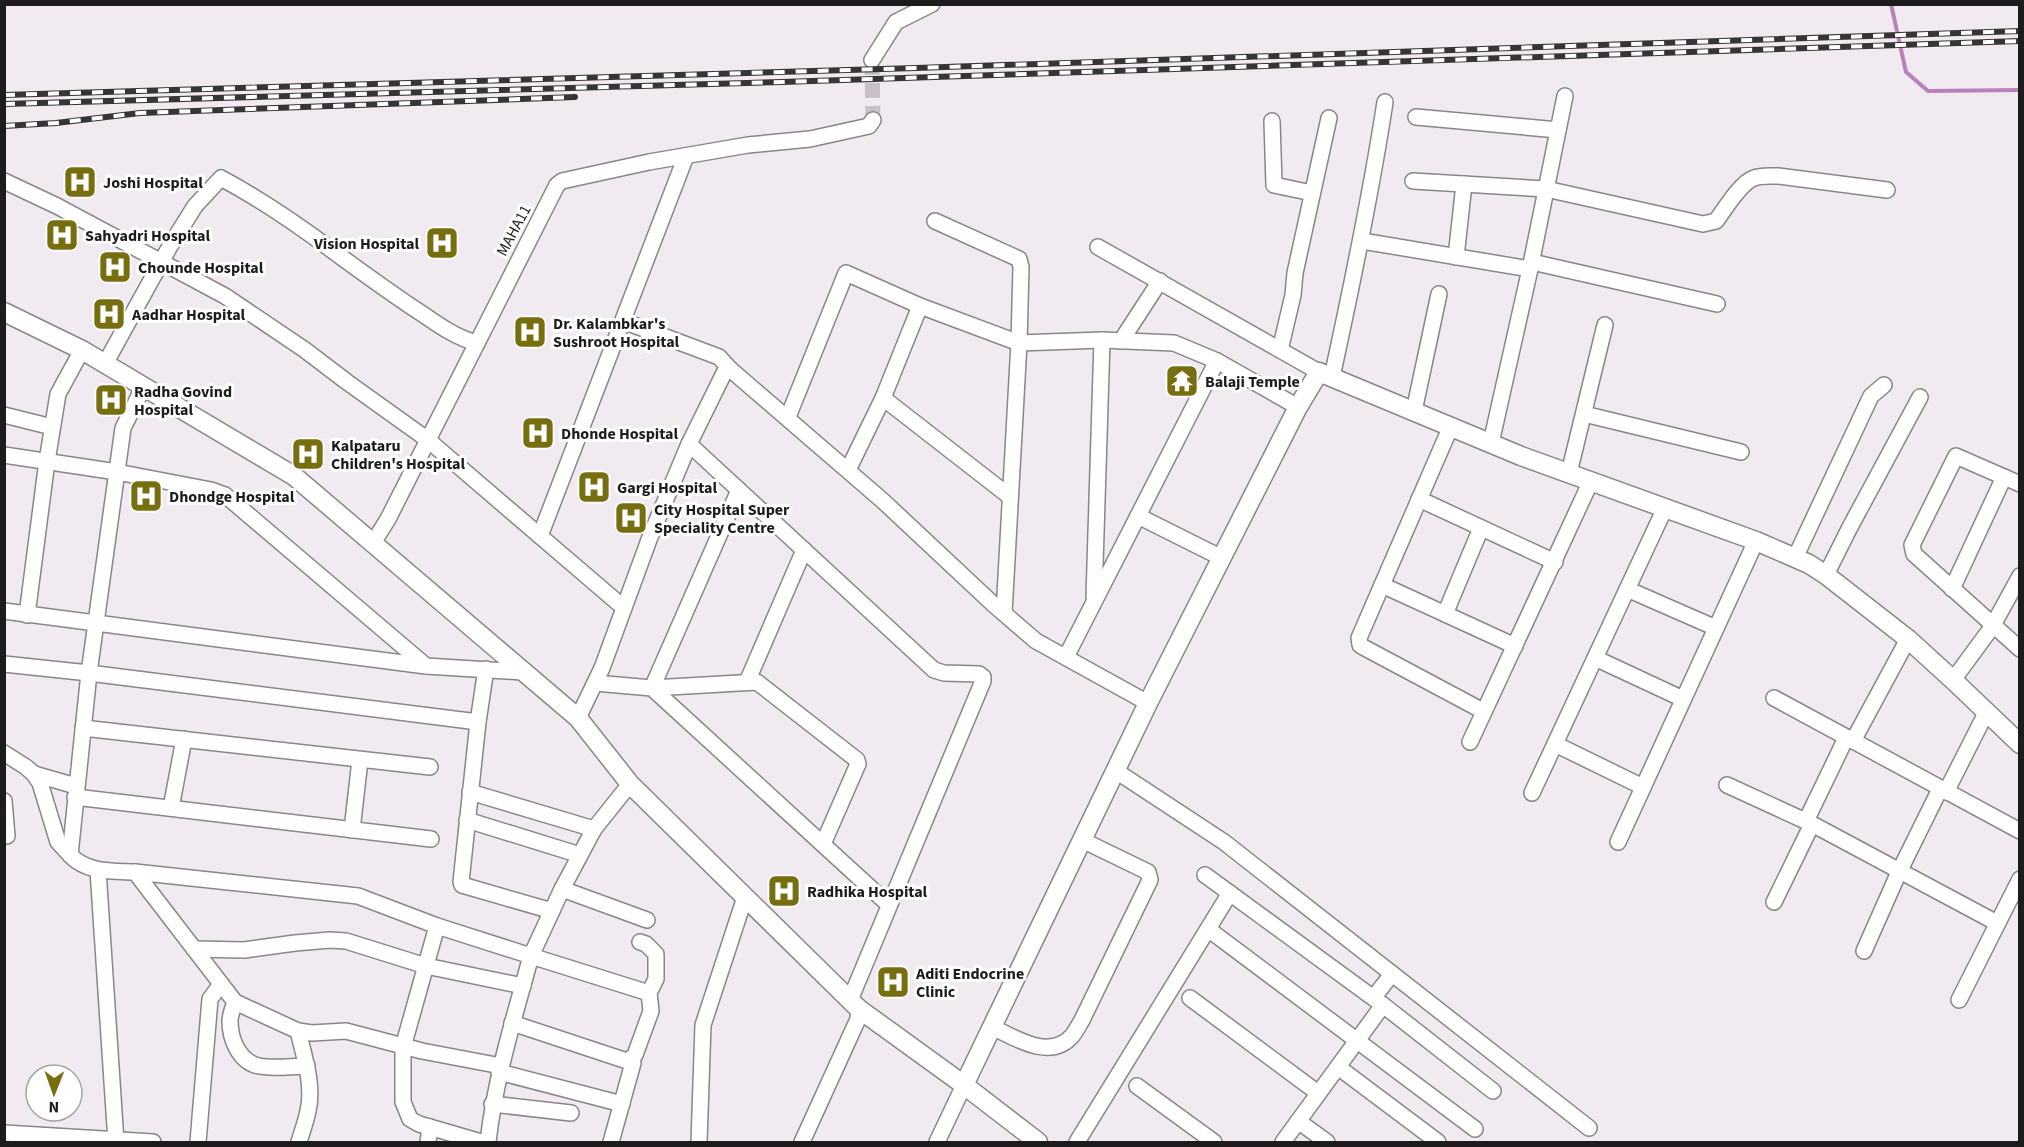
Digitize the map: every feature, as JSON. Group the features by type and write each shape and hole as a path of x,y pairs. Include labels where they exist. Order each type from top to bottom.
{"street":[{"path":"872,60 896,22 932,4"},
{"path":"1491,443 1531,266 1565,96"},
{"path":"937,1143 1148,704 1298,406 1325,374 1362,241 1385,102"},
{"path":"1416,117 1558,130"},
{"path":"1280,350 1329,118"},
{"name":"MAHA11","path":"373,543 388,519 557,185 562,181 649,162 748,145 810,140 869,126 873,120"},
{"path":"1272,121 1274,185 1312,193"},
{"path":"540,536 686,156"},
{"path":"1413,181 1546,189 1703,224 1716,221 1745,183 1763,176 1887,190"},
{"path":"105,364 161,262 195,206 221,177 286,218 437,324 465,340 477,343"},
{"path":"4,181 57,206 225,296 305,350 428,440 624,608"},
{"path":"1456,257 1464,184"},
{"path":"935,221 1019,259 1021,267 1004,613"},
{"path":"1362,241 1456,257 1531,266 1717,304"},
{"path":"1098,247 1325,374 1491,443 1756,541 1795,558 1826,575 1908,639 2019,744"},
{"path":"788,417 846,273 920,306 1019,343 1102,340 1174,343 1217,361 1298,406"},
{"path":"1121,341 1160,282"},
{"path":"1414,411 1438,294"},
{"path":"848,470 883,398 920,306"},
{"path":"4,312 82,350 294,476 578,718 630,784 854,1004 1038,1143"},
{"path":"623,321 722,358 730,369 848,470 1036,641 1148,704"},
{"path":"1569,473 1605,325"},
{"path":"1094,603 1102,340"},
{"path":"27,615 46,461 58,394 82,350"},
{"path":"1066,657 1217,361"},
{"path":"578,718 595,683 650,537 689,444 724,373 730,369"},
{"path":"1795,558 1871,396 1884,385"},
{"path":"70,855 89,673 123,428 144,386"},
{"path":"1826,575 1920,397"},
{"path":"883,398 1009,496"},
{"path":"1584,414 1741,452"},
{"path":"4,415 52,427"},
{"path":"1451,426 1359,638 1360,645 1483,711"},
{"path":"689,444 934,670 944,673 980,674 983,677 888,904 854,1004 858,1019 802,1143"},
{"path":"4,454 117,472 211,490 225,495 426,666"},
{"path":"2019,484 1956,456 1912,545 1914,554 1992,627 2019,649"},
{"path":"1952,589 2004,477"},
{"path":"1470,742 1591,481"},
{"path":"652,688 738,490"},
{"path":"1419,499 1555,562"},
{"path":"1532,793 1665,508"},
{"path":"1138,516 1222,558"},
{"path":"1445,614 1481,528"},
{"path":"1618,842 1756,541"},
{"path":"747,682 804,550"},
{"path":"1953,680 1992,627 2019,576"},
{"path":"1382,585 1515,646"},
{"path":"1627,589 1716,628"},
{"path":"4,611 426,666 523,672"},
{"path":"1774,902 1809,823 1850,740 1908,639"},
{"path":"1595,658 1683,699"},
{"path":"4,664 478,722"},
{"path":"486,669 470,792 462,885 552,911"},
{"path":"595,683 652,688 757,682 857,760 858,764 823,844"},
{"path":"652,688 888,904"},
{"path":"1774,698 2019,831"},
{"path":"1864,951 1899,872 1986,713"},
{"path":"83,728 430,767"},
{"path":"171,808 183,739"},
{"path":"1555,744 1643,787"},
{"path":"5,758 34,774 76,791 171,808 431,839"},
{"path":"352,830 360,760"},
{"path":"1116,771 1224,842 1589,1128"},
{"path":"34,774 40,783 58,842 78,863 98,870 358,896 437,926 649,993"},
{"path":"488,1143 492,1104 500,1069 531,956 562,889 594,829 630,784"},
{"path":"1727,784 1809,823 1998,923"},
{"path":"470,792 594,829"},
{"path":"4,801 7,836"},
{"path":"467,820 580,855"},
{"path":"992,1027 1041,1048 1062,1045 1071,1037 1082,1020 1114,955 1150,880 1150,875 1082,840"},
{"path":"98,870 116,1141"},
{"path":"135,872 235,1002 298,1031 312,1033 346,1031 403,1047 500,1069 622,1104"},
{"path":"1205,875 1378,1001 1493,1091"},
{"path":"1959,1000 2019,879"},
{"path":"562,889 647,921"},
{"path":"1077,1143 1230,893"},
{"path":"699,1143 703,1025 745,897"},
{"path":"437,926 403,1047 402,1087 406,1112 410,1119 419,1124 429,1135 481,1143"},
{"path":"1208,929 1475,1129"},
{"path":"194,949 244,950 306,942 346,940 426,966 523,986"},
{"path":"631,1060 635,1055 651,1011 649,993 656,979 656,954 646,944 639,942"},
{"path":"1283,1143 1357,1040 1392,974"},
{"path":"198,1143 210,999 221,984"},
{"path":"1190,998 1318,1094"},
{"path":"235,1002 230,1021 233,1037 238,1052 246,1060 256,1066 266,1067 307,1066"},
{"path":"512,1023 631,1060 634,1065 611,1143"},
{"path":"298,1031 307,1066 310,1094 309,1109 298,1143"},
{"path":"1338,1067 1438,1143"},
{"path":"1137,1086 1214,1143"},
{"path":"492,1104 571,1113"},
{"path":"1298,1121 1327,1143"},
{"path":"4,1133 23,1138 153,1143"}],"waterway":[{"path":"1891,4 1906,72 1928,91 2020,90"}],"tunnel":[{"path":"872,60 873,120"}],"railway":[{"path":"4,95 916,68 2020,31"},
{"path":"4,104 782,82 2020,41"},
{"path":"4,126 56,123 140,113 575,97"}],"place":[{"name":"Joshi Hospital","path":"80,182"},
{"name":"Sahyadri Hospital","path":"62,235"},
{"name":"Vision Hospital","path":"442,243"},
{"name":"Chounde Hospital","path":"115,267"},
{"name":"Aadhar Hospital","path":"109,314"},
{"name":"Dr. Kalambkar's Sushroot Hospital","path":"530,332"},
{"name":"Balaji Temple","path":"1182,381"},
{"name":"Radha Govind Hospital","path":"111,400"},
{"name":"Dhonde Hospital","path":"538,433"},
{"name":"Kalpataru Children's Hospital","path":"308,454"},
{"name":"Gargi Hospital","path":"594,487"},
{"name":"Dhondge Hospital","path":"146,496"},
{"name":"City Hospital Super Speciality Centre","path":"631,518"},
{"name":"Radhika Hospital","path":"784,891"},
{"name":"Aditi Endocrine Clinic","path":"893,982"}]}
